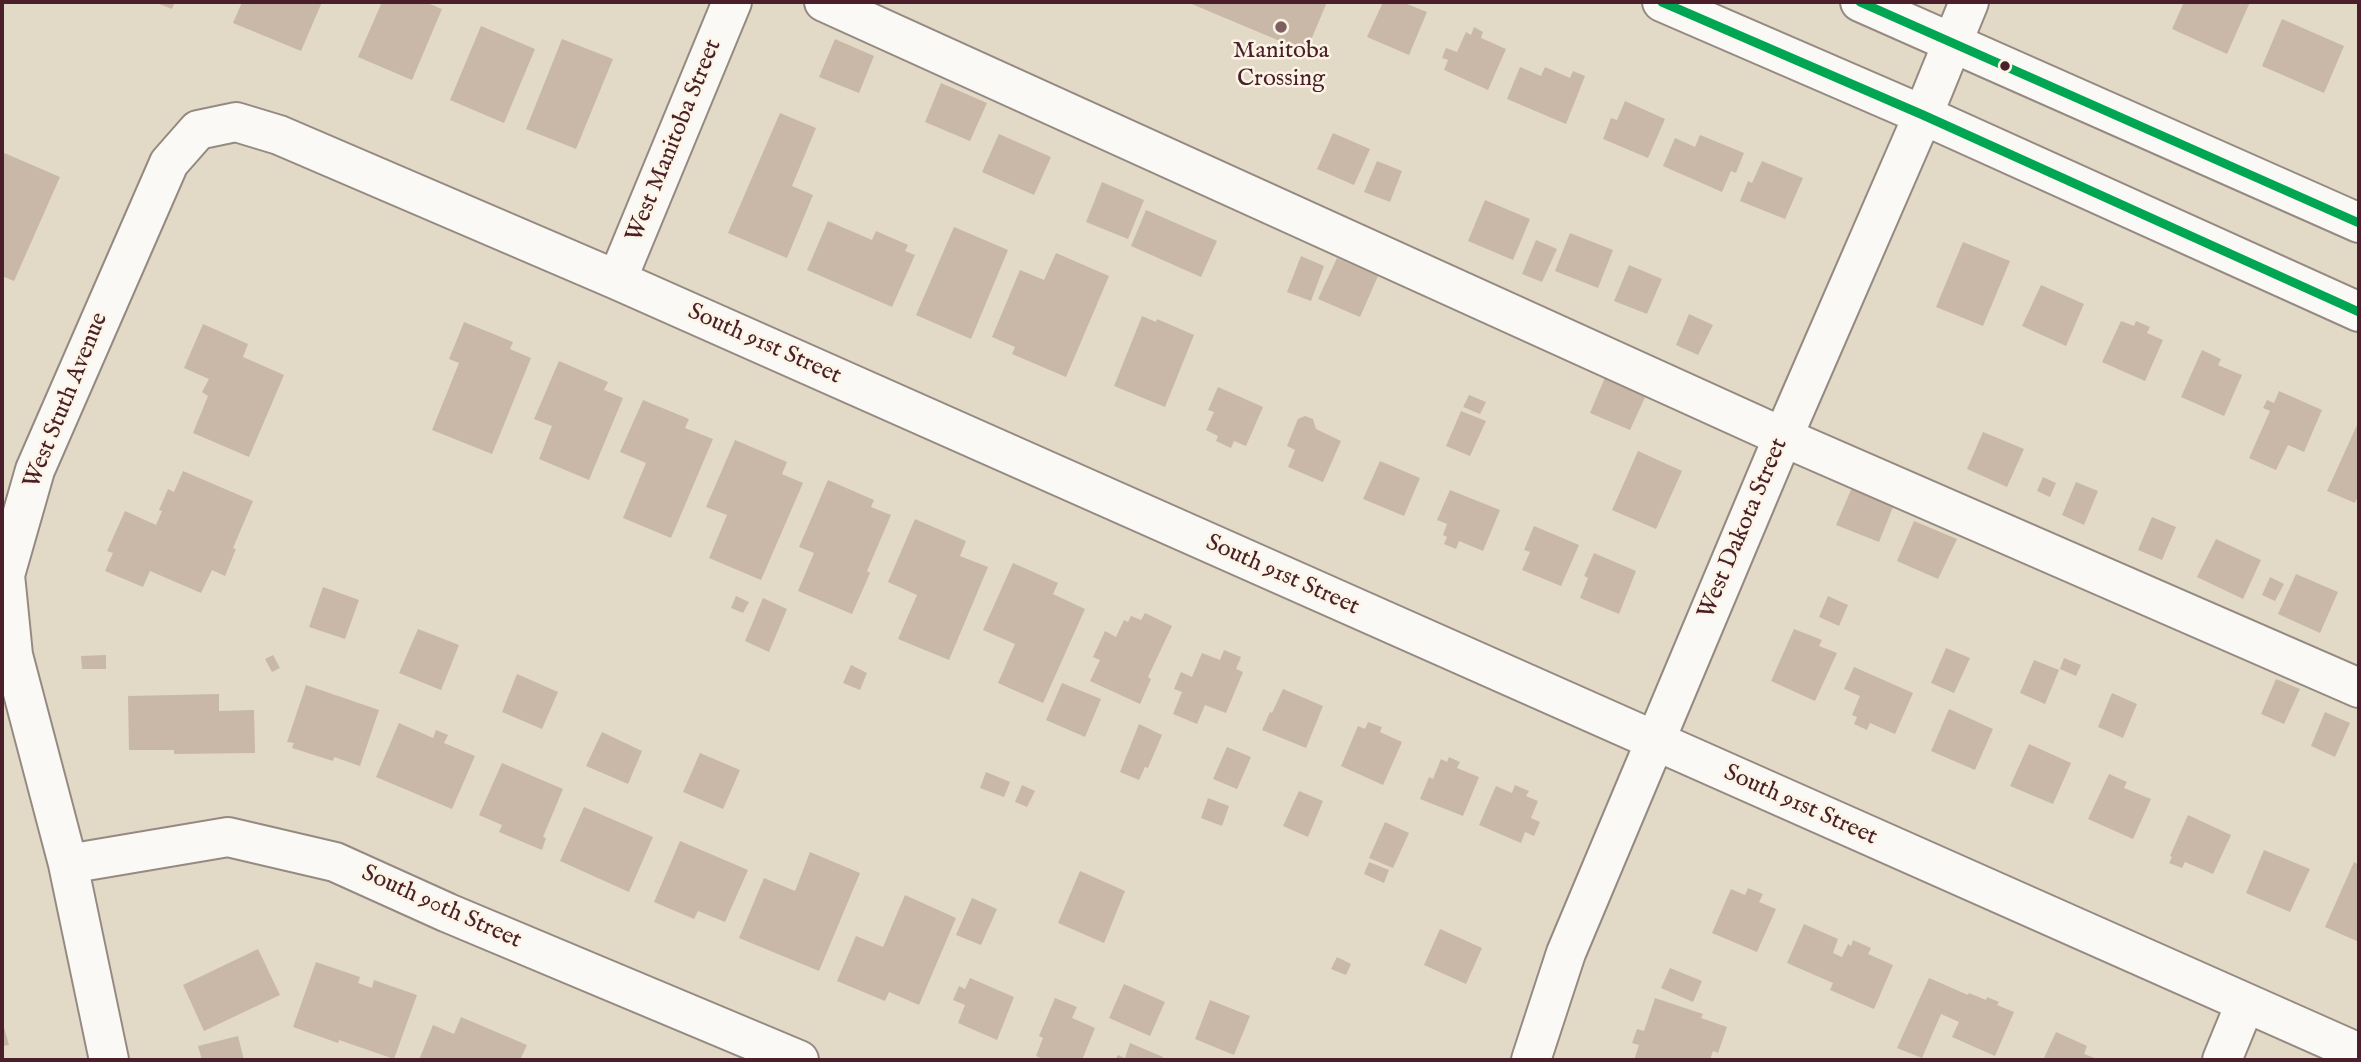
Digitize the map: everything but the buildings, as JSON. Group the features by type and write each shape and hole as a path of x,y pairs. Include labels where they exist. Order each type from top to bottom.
{"street":[{"name":"West Manitoba Street","path":"617,280 732,2"},
{"path":"824,2 1783,437 2359,688"},
{"path":"1662,2 1923,115 2359,312"},
{"path":"1860,2 2359,223"},
{"name":"West Dakota Street","path":"1531,1060 1566,953 1969,2"},
{"name":"South 91st Street","path":"198,130 236,122 279,135 617,280 2359,1053"},
{"name":"West Stuth Avenue","path":"110,1060 68,864 13,655 5,575 40,457 169,163 198,130"},
{"name":"South 90th Street","path":"68,864 228,837 335,862 448,913 799,1060"},
{"path":"2222,1060 2245,1003"}],"transit line":[{"path":"1662,2 1923,115 2359,312"},
{"path":"1860,2 2359,223"}],"place":[{"name":"Manitoba Crossing","path":"1281,27"}]}
